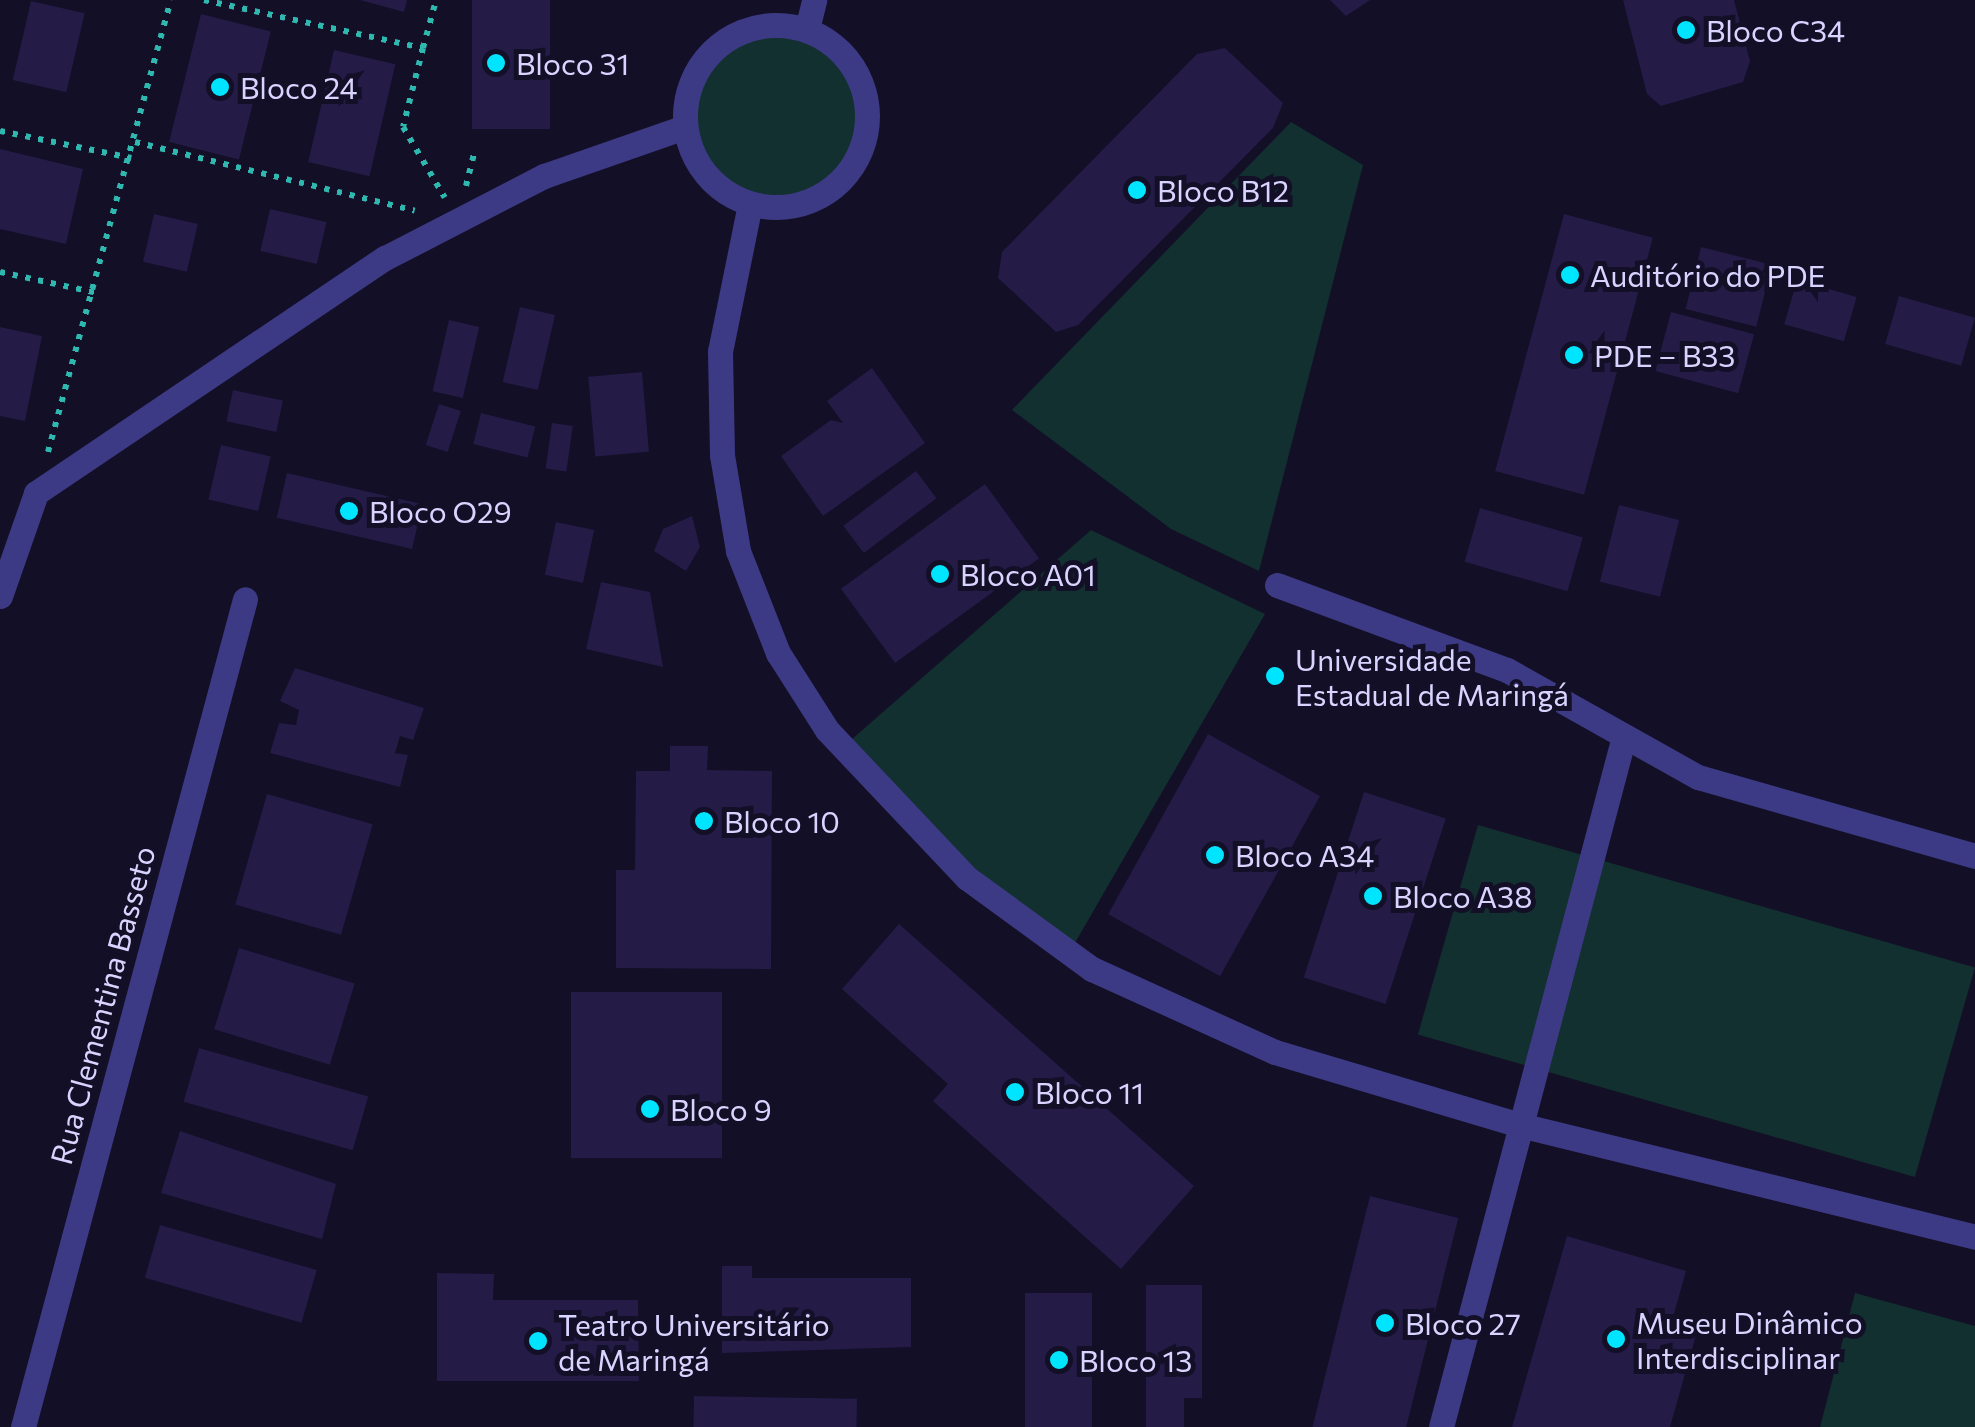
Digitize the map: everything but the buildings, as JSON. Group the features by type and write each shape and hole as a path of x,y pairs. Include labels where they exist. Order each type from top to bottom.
{"street":[{"path":"807,29 814,0"},
{"path":"768,24 807,29 849,59 861,81 862,148 833,188 807,202 750,204 706,176 685,127 694,74 730,36 768,24"},
{"path":"0,596 20,504 384,258 544,176 685,127"},
{"path":"750,204 720,351 722,455 738,551 778,653 860,774 967,878 1092,969 1276,1052 1516,1124 1975,1237"},
{"path":"1277,585 1507,670 1623,740 1698,778 1975,856"},
{"name":"Rua Clementina Basseto","path":"23,1427 245,600"},
{"path":"1441,1427 1516,1124 1623,740"}],"path":[{"path":"20,504 97,293 170,0"},
{"path":"204,0 423,48"},
{"path":"436,0 403,127 458,221"},
{"path":"0,131 131,158"},
{"path":"134,142 458,221"},
{"path":"0,272 97,293"}],"green space":[{"path":"776,34 807,40 833,58 851,84 857,115 851,146 833,172 807,190 776,196 745,190 719,172 701,146 695,115 701,84 719,58 745,40"},
{"path":"1291,122 1363,165 1259,571 1171,529 1012,410"},
{"path":"1091,530 1265,614 1072,948 971,869 851,740"},
{"path":"1478,825 1975,968 1915,1177 1418,1035"},
{"path":"1855,1293 1975,1326 1975,1427 1820,1427"}],"place":[{"name":"Bloco C34","path":"1686,30"},
{"name":"Bloco 31","path":"496,63"},
{"name":"Bloco 24","path":"220,87"},
{"name":"Bloco B12","path":"1137,190"},
{"name":"Auditório do PDE","path":"1570,275"},
{"name":"PDE – B33","path":"1574,355"},
{"name":"Bloco O29","path":"349,511"},
{"name":"Bloco A01","path":"940,574"},
{"name":"Universidade Estadual de Maringá","path":"1275,676"},
{"name":"Bloco 10","path":"704,821"},
{"name":"Bloco A34","path":"1215,855"},
{"name":"Bloco A38","path":"1373,896"},
{"name":"Bloco 11","path":"1015,1092"},
{"name":"Bloco 9","path":"650,1109"},
{"name":"Bloco 27","path":"1385,1323"},
{"name":"Museu Dinâmico Interdisciplinar","path":"1616,1339"},
{"name":"Teatro Universitário de Maringá","path":"538,1341"},
{"name":"Bloco 13","path":"1059,1360"}]}
